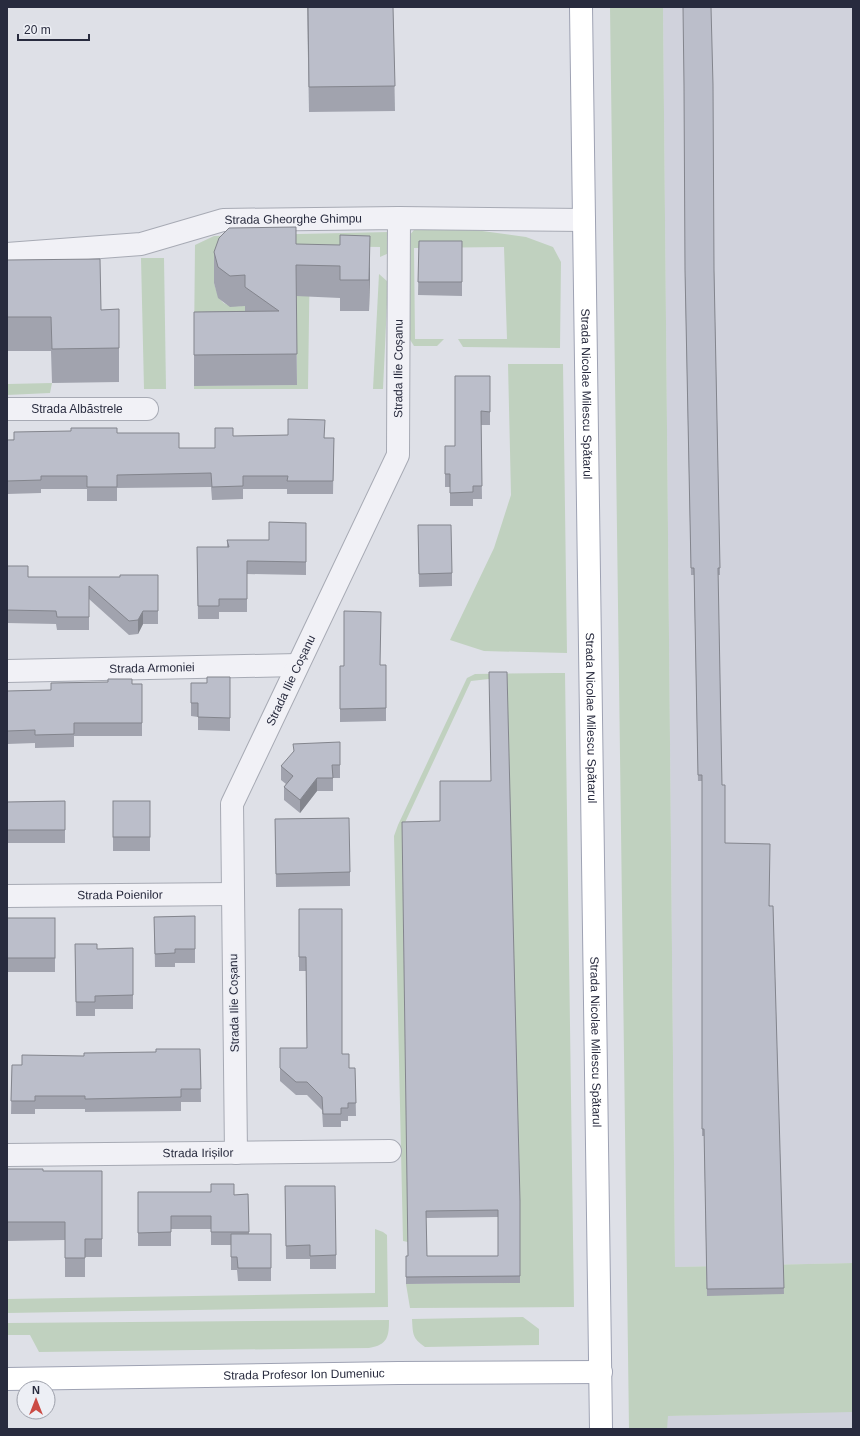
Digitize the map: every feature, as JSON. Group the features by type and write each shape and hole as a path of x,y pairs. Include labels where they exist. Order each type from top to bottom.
{"main road":[{"name":"Strada Nicolae Milescu Spătarul","path":"581,7 601,1429"},
{"name":"Strada Profesor Ion Dumeniuc","path":"7,1379 406,1373 601,1372"}],"street":[{"name":"Strada Gheorghe Ghimpu","path":"7,254 141,244 223,220 399,218 584,220"},
{"name":"Strada Ilie Coșanu","path":"236,1153 232,804 398,455 399,218"},
{"name":"Strada Albăstrele","path":"7,409 147,409"},
{"name":"Strada Armoniei","path":"7,671 297,665"},
{"name":"Strada Poienilor","path":"7,896 233,894"},
{"name":"Strada Irișilor","path":"7,1155 390,1151"}],"shaded area":[{"path":"663,7 853,7 853,1263 675,1267"},
{"path":"852,1411 853,1429 667,1429 667,1416"}],"green space":[{"path":"610,7 663,7 675,1267 853,1263 853,1412 668,1416 667,1429 629,1429"},
{"path":"414,230 475,230 526,237 553,247 561,262 560,348 463,347 458,339 507,339 504,247 414,248 415,339 444,339 437,346 414,346 409,338 408,237"},
{"path":"389,232 389,253 380,257 380,247 310,246 308,389 194,389 194,386 297,385 296,258 214,283 218,296 224,303 232,306 245,306 246,342 194,343 195,245 214,236"},
{"path":"141,258 164,258 166,389 144,389"},
{"path":"379,274 388,282 383,389 373,389"},
{"path":"508,364 563,364 567,653 484,651 450,640 494,548 511,495"},
{"path":"52,383 50,393 7,395 8,384"},
{"path":"565,673 574,1307 410,1308 406,1284 520,1283 507,679 471,681 402,829 408,1242 403,1241 394,836 467,678 475,674"},
{"path":"375,1229 387,1235 388,1307 7,1313 7,1299 375,1293"},
{"path":"523,1317 539,1329 539,1345 425,1347 415,1338 412,1319"},
{"path":"389,1320 389,1331 384,1342 375,1347 369,1348 39,1352 30,1335 7,1335 7,1323"}],"building":[{"path":"308,7 393,7 395,86 309,87"},
{"path":"683,7 711,7 714,270 720,568 718,568 722,785 725,785 725,843 770,844 769,906 773,906 784,1288 707,1289 704,1129 702,1129 702,775 698,775 694,568 691,568 685,270"},
{"path":"296,227 296,244 340,245 340,235 370,236 369,280 340,280 340,266 296,265 297,354 194,355 194,312 279,311 245,287 245,275 230,276 218,267 214,252 219,238 229,228"},
{"path":"419,241 462,241 462,282 418,282"},
{"path":"100,259 101,310 119,309 119,348 52,349 51,317 7,317 7,260"},
{"path":"455,376 490,376 490,412 481,411 482,486 473,486 473,492 450,493 450,474 445,474 445,446 455,446"},
{"path":"288,419 325,420 324,438 334,438 333,481 287,481 288,476 243,476 243,486 212,487 211,473 117,475 117,487 87,487 87,476 41,476 41,480 7,481 7,440 14,440 14,432 71,431 71,428 117,428 117,433 179,433 179,448 215,448 215,428 233,428 233,436 288,435"},
{"path":"269,522 306,523 306,562 247,561 247,599 219,599 219,606 198,606 197,547 229,547 227,540 269,540"},
{"path":"418,525 451,525 452,573 419,574"},
{"path":"7,566 28,566 28,577 120,577 120,575 158,575 158,611 143,611 138,620 129,621 89,586 89,617 57,617 56,611 7,610"},
{"path":"344,611 381,612 380,665 386,665 386,708 340,709 340,666 344,666"},
{"path":"489,672 507,672 520,1201 520,1276 406,1277 406,1256 408,1256 402,822 440,821 440,781 491,781","holes":["498,1210 498,1256 427,1256 426,1211"]},
{"path":"207,677 230,677 230,718 198,717 198,703 191,703 191,683 207,683"},
{"path":"108,679 132,679 132,684 142,684 142,723 74,723 74,734 35,735 35,730 7,731 7,691 51,690 51,683 108,682"},
{"path":"340,742 340,765 332,765 333,778 317,778 300,800 284,787 293,776 281,766 294,751 293,744"},
{"path":"65,801 65,830 7,830 7,802"},
{"path":"113,801 150,801 150,837 113,837"},
{"path":"349,818 350,872 276,874 275,819"},
{"path":"299,909 342,909 342,1054 349,1054 349,1068 355,1068 356,1103 348,1103 348,1108 341,1108 341,1114 323,1114 322,1097 307,1082 296,1082 280,1068 280,1048 307,1048 306,957 299,957"},
{"path":"195,916 195,949 175,949 175,953 155,954 154,917"},
{"path":"7,918 55,918 55,958 7,958"},
{"path":"75,944 97,944 97,949 133,948 133,995 95,996 95,1002 76,1002"},
{"path":"156,1049 200,1049 201,1089 181,1089 181,1097 85,1099 85,1096 35,1096 35,1101 11,1101 12,1065 22,1065 22,1055 84,1056 84,1053 156,1052"},
{"path":"7,1169 43,1169 43,1171 102,1171 102,1239 85,1239 85,1258 65,1258 65,1222 7,1222"},
{"path":"211,1184 234,1184 234,1195 248,1194 249,1232 211,1232 211,1216 171,1216 171,1232 138,1233 138,1192 211,1192"},
{"path":"285,1186 335,1186 336,1255 310,1256 310,1245 286,1246"},
{"path":"231,1234 271,1234 271,1268 238,1268 237,1257 231,1257"}]}
